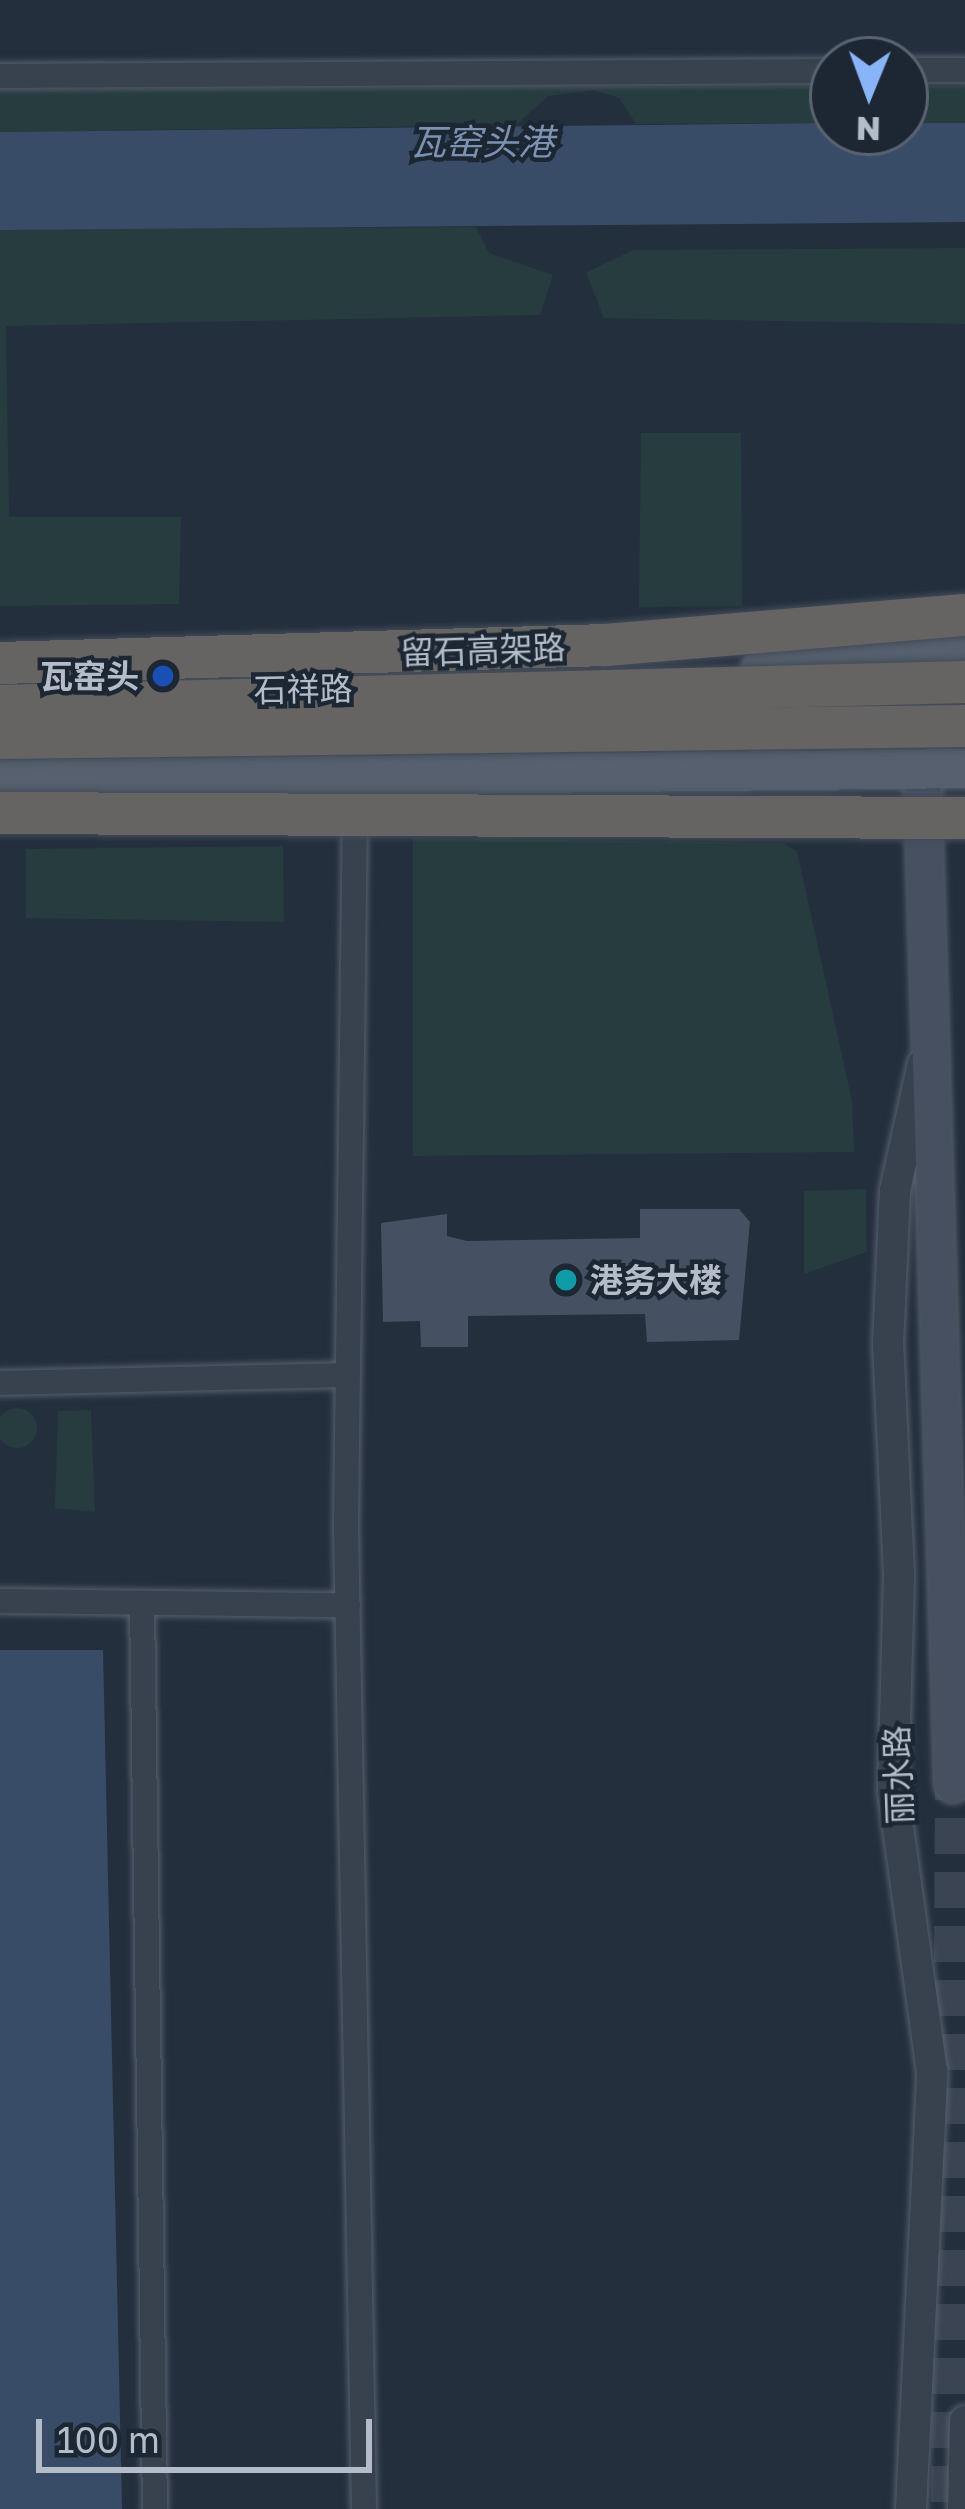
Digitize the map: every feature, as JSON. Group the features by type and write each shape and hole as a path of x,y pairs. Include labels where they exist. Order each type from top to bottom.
{"highway":[{"name":"留石高架路","path":"0,663 606,645 964,642"},
{"name":"留石高架路","path":"0,706 200,703 964,642"},
{"path":"0,677 99,698 200,703"},
{"path":"0,738 965,726"},
{"path":"0,813 965,818"}],"main road":[{"name":"石祥路","path":"0,696 799,667 964,642"},
{"name":"丽水路","path":"953,1785 946,1305 928,1041 922,767 964,642"},
{"path":"0,779 965,768"}],"street":[{"path":"929,70 965,70"},
{"path":"0,76 809,71"},
{"path":"356,775 348,1605 364,2509"},
{"name":"丽水路","path":"910,2509 932,2072 893,1791 898,1575 888,1345 895,1191 928,1041"},
{"path":"0,1383 348,1375"},
{"path":"0,1601 348,1605"},
{"path":"142,1603 155,2509"},
{"path":"964,2509 965,2421"}],"green space":[{"path":"809,86 809,123 636,124 619,98 594,90 548,96 516,125 0,132 0,90"},
{"path":"929,86 965,86 965,123 929,123"},
{"path":"476,227 489,253 553,275 540,315 6,326 9,517 181,517 179,604 0,606 0,229"},
{"path":"965,248 965,324 604,318 586,273 633,250"},
{"path":"641,433 741,433 742,606 639,607"},
{"path":"413,838 782,843 797,851 852,1101 854,1152 413,1156"},
{"path":"283,846 284,922 26,918 26,849"},
{"path":"866,1189 867,1252 804,1274 804,1191"},
{"path":"17,1408 31,1414 37,1428 31,1442 17,1448 3,1442 -3,1428 3,1414"},
{"path":"91,1410 95,1512 55,1508 58,1411"}],"water":[{"name":"瓦窑头港","path":"809,123 809,156 929,156 929,123 965,123 965,222 0,230 0,132"},
{"path":"0,1650 103,1650 122,2509 0,2509"}],"building":[{"name":"港务大楼","path":"640,1209 739,1209 750,1222 739,1340 647,1342 645,1314 468,1316 468,1347 421,1347 420,1321 383,1322 381,1223 447,1214 447,1236 467,1241 640,1238"}],"tunnel":[{"path":"949,2502 953,1785"}],"place":[{"name":"瓦窑头","path":"163,676"},
{"name":"港务大楼","path":"566,1280"}]}
